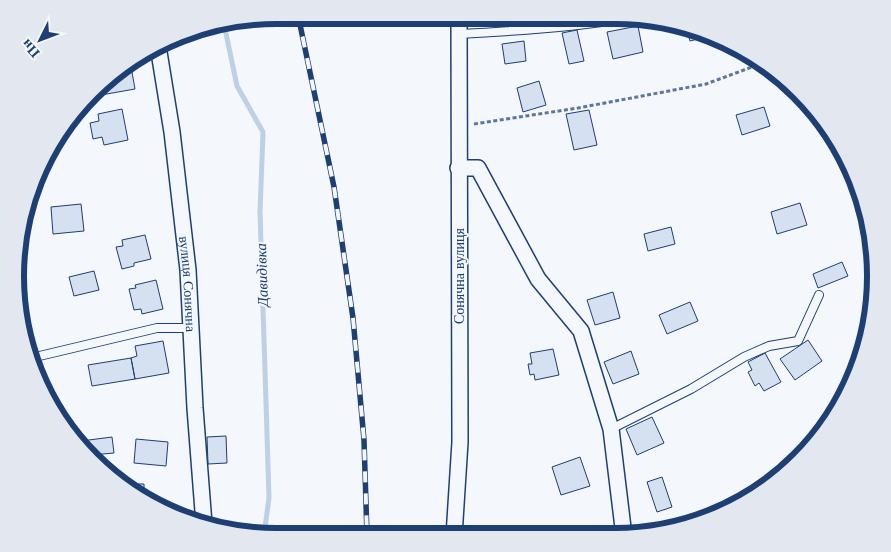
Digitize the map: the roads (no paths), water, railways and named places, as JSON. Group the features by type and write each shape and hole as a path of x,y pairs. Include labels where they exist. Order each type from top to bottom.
{"street":[{"name":"Сонячна вулиця","path":"455,528 460,442 459,24"},
{"name":"вулиця Сонячна","path":"159,53 172,132 187,260 204,518"},
{"path":"458,168 478,168 538,279 581,331 611,429 623,528"}],"lane":[{"path":"459,34 514,32 595,24"},
{"path":"611,429 691,389 744,358 769,346 798,342 819,294"},
{"path":"37,356 157,328 191,328"}],"waterway":[{"name":"Давидівка","path":"225,29 237,86 263,132 260,212 269,498 265,528"}],"railway":[{"path":"300,24 334,187 353,318 364,440 367,528"}]}
